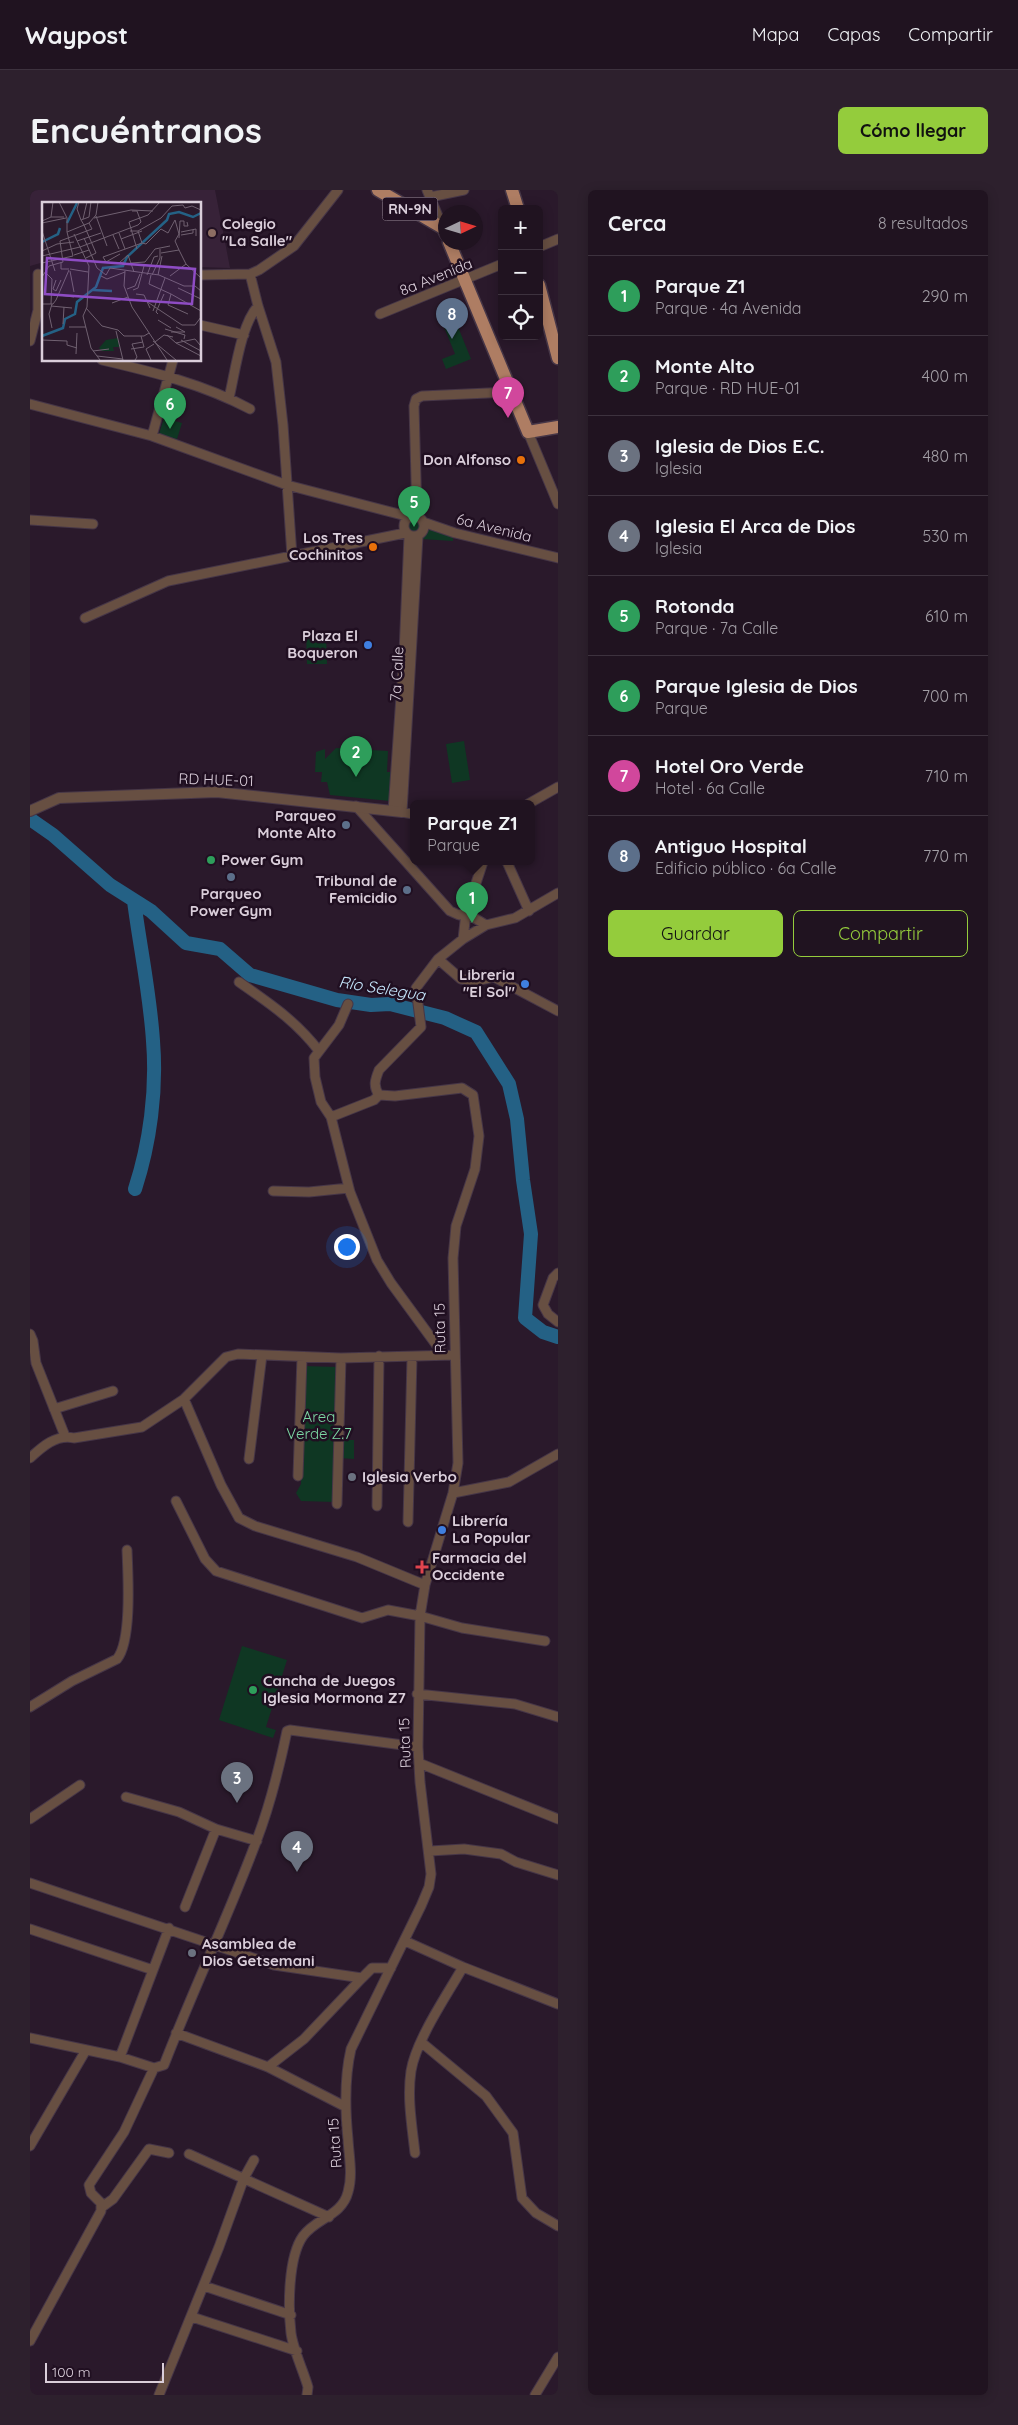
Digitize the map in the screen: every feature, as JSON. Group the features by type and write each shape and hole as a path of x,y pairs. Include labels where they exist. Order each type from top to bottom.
{"main road":[{"name":"RN-9N","path":"378,190 438,227"},
{"path":"512,190 517,205"},
{"path":"453,250 528,432 558,427"},
{"path":"542,295 558,358"}],"street":[{"path":"201,275 250,274 294,246 338,190"},
{"path":"438,216 429,194 464,190"},
{"path":"543,246 558,239"},
{"name":"8a Avenida","path":"380,314 498,266"},
{"path":"30,341 38,310 37,274"},
{"path":"250,274 276,362 284,425 292,556"},
{"path":"229,398 244,335 254,310 258,306"},
{"path":"201,325 244,335"},
{"path":"106,361 168,376 229,398 250,409"},
{"path":"152,436 173,361"},
{"path":"84,618 168,580 411,535 424,530 417,518 414,406 416,399 422,396 512,392"},
{"name":"6a Avenida","path":"30,404 152,436 287,485 417,518 456,534 558,558"},
{"path":"528,432 558,504"},
{"path":"411,535 404,524 417,518"},
{"path":"30,520 93,524"},
{"name":"7a Calle","path":"397,812 411,535"},
{"path":"535,800 558,787"},
{"name":"RD HUE-01","path":"30,811 50,800 104,795 216,792 397,812"},
{"path":"356,806 450,911 459,915 466,913 486,926"},
{"path":"397,812 410,814"},
{"path":"462,939 466,913 482,865"},
{"path":"508,865 529,911"},
{"path":"330,1117 374,1100 379,1095 375,1088 379,1070 421,1027 422,1022 416,988 438,959 462,939 486,926 504,922 529,911 558,893"},
{"path":"438,959 461,979 476,981 494,977 558,1012"},
{"path":"239,982 287,1016 302,1029 319,1051"},
{"path":"348,1004 339,1025 314,1058 315,1078 321,1102 330,1117 349,1188 377,1260 390,1283 443,1354"},
{"name":"Ruta 15","path":"307,2395 308,2387 291,2333 291,2280 294,2256 304,2236 336,2212 348,2194 351,2176 346,2107 346,2072 351,2049 405,1940 429,1887 431,1874 418,1747 417,1694 420,1616 425,1585 453,1493 458,1463 453,1258 456,1226 475,1169 479,1136 473,1095 462,1088 396,1096 379,1095"},
{"path":"273,1191 309,1192 349,1188"},
{"path":"558,1273 553,1278 543,1305 548,1314 558,1322"},
{"path":"30,1334 33,1341 36,1363 65,1436"},
{"path":"30,1458 46,1445 65,1436 74,1438 142,1427 184,1399 226,1358 238,1354 341,1358 454,1355"},
{"path":"249,1459 262,1355"},
{"path":"377,1506 379,1356"},
{"path":"298,1476 302,1357"},
{"path":"408,1522 412,1357"},
{"path":"337,1504 341,1358"},
{"path":"54,1409 113,1391"},
{"path":"184,1399 221,1485 239,1518 255,1526 357,1557 425,1585"},
{"path":"453,1493 509,1482 558,1454"},
{"path":"176,1501 205,1559 216,1572 362,1618 388,1610 420,1616 462,1628 544,1641"},
{"path":"30,1707 72,1681 116,1659 120,1655 127,1625 127,1550"},
{"path":"417,1694 514,1704 558,1717"},
{"path":"30,2038 120,2057 154,2068 164,2065 176,2033 216,1944 257,1841 268,1807 287,1732 290,1730 418,1747"},
{"path":"419,1763 558,1819"},
{"path":"30,1819 80,1786"},
{"path":"126,1797 145,1804 179,1812 216,1829 257,1841"},
{"path":"184,1907 216,1829"},
{"path":"430,1852 464,1848 501,1854 516,1862 558,1875"},
{"path":"30,1883 169,1928 274,1965 362,1978"},
{"path":"120,2057 169,1928"},
{"path":"30,1929 153,1970"},
{"path":"405,1940 463,1967 558,2004"},
{"path":"415,2153 410,2110 411,2070 422,2042 463,1967"},
{"path":"268,2067 304,2039 372,1968 391,1968"},
{"path":"176,2033 268,2067 346,2107"},
{"path":"422,2042 486,2096 513,2133 522,2198 536,2213 558,2226"},
{"path":"30,2146 86,2050"},
{"path":"102,2207 91,2193 89,2185 124,2132 154,2068"},
{"path":"30,2342 102,2207 113,2199 148,2149 168,2153"},
{"path":"189,2154 329,2217"},
{"path":"159,2395 192,2317 244,2178 254,2160"},
{"path":"204,2286 291,2315"},
{"path":"192,2317 297,2351"},
{"path":"535,2395 558,2357"}],"shaded area":[{"name":"Colegio \"La Salle\"","path":"30,190 215,190 230,268 201,267 201,202 42,202 42,263 30,266"}],"green space":[{"path":"454,317 471,359 446,369 442,359 455,354 442,322"},
{"path":"164,418 182,423 177,439 159,434"},
{"path":"414,517 421,520 424,527 421,534 414,537 407,534 404,527 407,520"},
{"path":"428,527 453,534 453,541 421,539 427,533"},
{"path":"306,632 326,632 327,664 307,664"},
{"path":"464,741 470,780 452,783 446,744"},
{"path":"336,748 388,751 387,772 391,772 390,801 330,795 327,782 321,782 322,772 315,772 316,752 325,749 325,759"},
{"name":"Area Verde Z.7","path":"303,1366 338,1367 335,1502 301,1501 296,1493 301,1484"},
{"path":"339,1440 354,1440 354,1459 339,1458"},
{"name":"Cancha de Juegos Iglesia Mormona Z7","path":"242,1646 287,1660 266,1727 276,1730 273,1738 219,1720"}],"waterway":[{"name":"Río Selegua","path":"30,819 53,835 110,885 151,911 186,943 220,949 250,975 337,1000 371,1005 390,1004 445,1018 476,1032 509,1084 517,1119 531,1234 525,1318 543,1332 558,1337"},
{"path":"134,901 150,1006 154,1060 151,1116 145,1153 135,1189"}],"place":[{"name":"Colegio \"La Salle\"","path":"212,233"},
{"name":"Antiguo Hospital","path":"452,339"},
{"name":"Hotel Oro Verde","path":"508,418"},
{"name":"Parque Iglesia de Dios","path":"170,429"},
{"name":"Don Alfonso","path":"521,460"},
{"name":"Rotonda","path":"414,527"},
{"name":"Los Tres Cochinitos","path":"373,547"},
{"name":"Plaza El Boqueron","path":"368,645"},
{"name":"Monte Alto","path":"356,777"},
{"name":"Parqueo Monte Alto","path":"346,825"},
{"name":"Power Gym","path":"211,860"},
{"name":"Parqueo Power Gym","path":"231,877"},
{"name":"Tribunal de Femicidio","path":"407,890"},
{"name":"Parque Z1","path":"472,923"},
{"name":"Libreria \"El Sol\"","path":"525,984"},
{"name":"Iglesia Verbo","path":"352,1477"},
{"name":"Librería La Popular","path":"442,1530"},
{"name":"Farmacia del Occidente","path":"422,1567"},
{"name":"Cancha de Juegos Iglesia Mormona Z7","path":"253,1690"},
{"name":"Iglesia de Dios E.C.","path":"237,1803"},
{"name":"Iglesia El Arca de Dios","path":"297,1872"},
{"name":"Asamblea de Dios Getsemani","path":"192,1953"}]}
